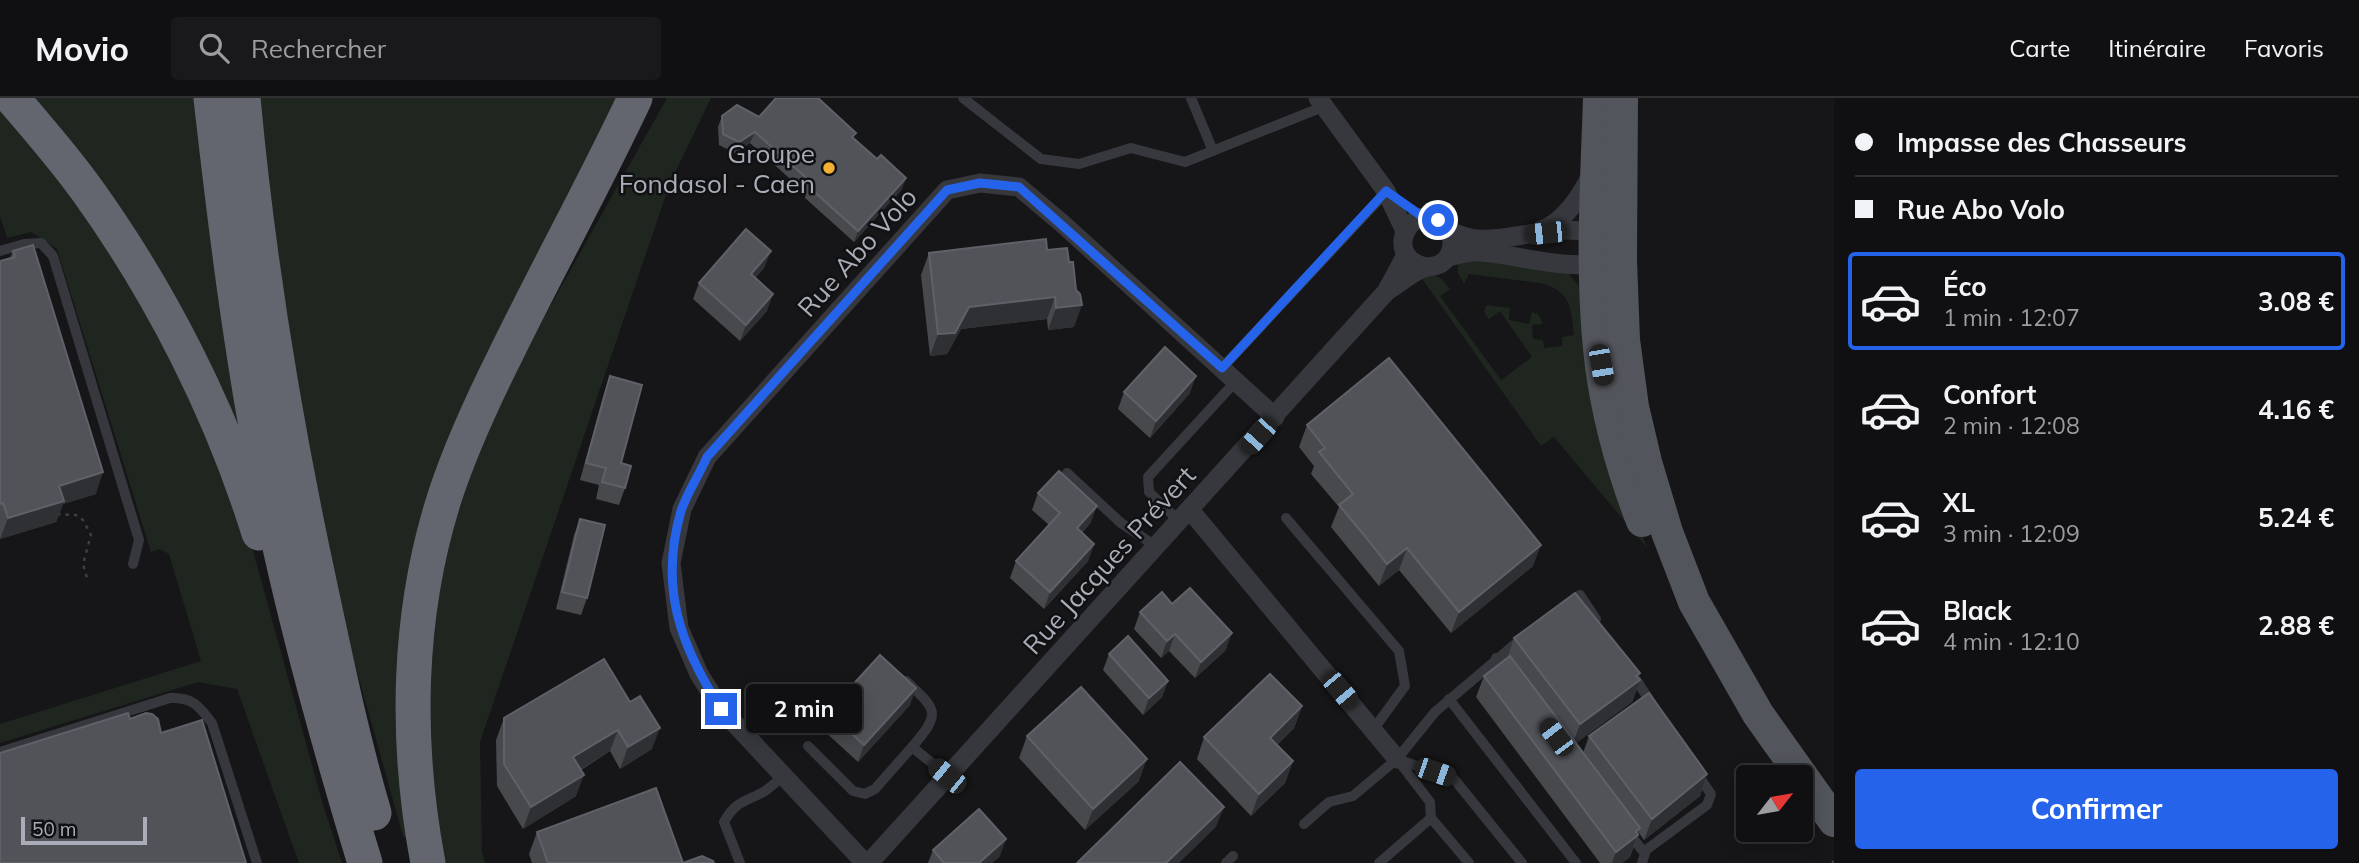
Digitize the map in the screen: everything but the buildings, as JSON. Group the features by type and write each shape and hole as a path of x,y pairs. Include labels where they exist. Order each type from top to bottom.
{"highway":[{"path":"12,98 92,197 169,322 215,416 271,571 293,601"},
{"path":"211,98 231,267 275,524 335,765 365,863"},
{"path":"243,98 269,304 296,476 365,780 389,863"},
{"path":"428,863 417,795 413,687 419,611 430,548 452,476 477,413 635,98"},
{"path":"595,178 628,139 651,98"}],"main road":[{"path":"1599,98 1597,163 1633,407 1667,532 1695,601 1758,714 1834,821"},
{"path":"1609,251 1622,98"}],"street":[{"path":"1322,102 1386,191 1405,232"},
{"path":"1529,234 1550,227 1566,213 1588,182 1597,163"},
{"name":"Rue Abo Volo","path":"867,863 721,709 699,674 679,628 671,563 682,509 707,457 947,190 980,183 1019,187 1275,417"},
{"path":"1386,191 1423,217 1438,220 1450,232 1477,240 1563,231 1609,251"},
{"path":"1423,217 1409,225 1403,247 1406,255 1417,265 1425,267"},
{"path":"1448,257 1452,249 1450,232"},
{"name":"Rue Jacques Prévert","path":"1386,292 1425,267 1442,263 1448,257 1479,251 1567,264 1609,251"},
{"name":"Rue Jacques Prévert","path":"867,863 1386,292 1406,255"},
{"path":"1185,516 1397,760"}],"lane":[{"path":"963,98 1041,159 1079,164 1131,148 1185,162 1322,102"},
{"path":"1191,98 1213,150"},
{"path":"1185,516 1149,492 1148,477 1229,374 1386,191"},
{"path":"0,250 41,243 53,256 139,540 133,564"},
{"path":"1067,473 1121,523 1157,547"},
{"path":"1286,518 1399,651 1405,686 1373,730"},
{"path":"1560,610 1580,596 1603,630"},
{"path":"1304,824 1329,802 1353,796 1397,760 1435,712 1496,658 1530,633"},
{"path":"1496,658 1513,680"},
{"path":"1626,664 1656,709"},
{"path":"808,746 853,791 865,794 875,789 931,725 933,714 927,700 900,675"},
{"path":"0,752 170,698 184,698 198,705 212,723 257,863"},
{"path":"1449,699 1576,863"},
{"path":"1637,707 1648,699"},
{"path":"912,747 947,776"},
{"path":"1397,760 1454,779 1522,863"},
{"path":"1397,760 1430,802 1432,818 1469,863"},
{"path":"1642,863 1646,850 1707,805 1711,794 1690,762"},
{"path":"740,863 724,822 738,803 765,791 783,776"},
{"path":"1379,863 1432,818"},
{"path":"1626,829 1642,850 1646,850"}],"path":[{"path":"54,515 61,512 76,515 88,527 90,544 83,564 87,578"}],"shaded area":[{"path":"0,98 46,151 163,330 246,525 323,805 342,863 299,863 237,689 198,682 0,743 0,724 201,661 169,554 160,549 151,552 57,249 31,232 7,238 0,216"},
{"path":"27,98 196,98 248,459"},
{"path":"254,98 622,98 443,479 415,845 403,836 332,582 301,433"},
{"path":"667,98 711,98 670,183 480,742 482,851 485,863 440,863 429,787 430,633 457,496 502,392"},
{"path":"1467,258 1568,273 1582,290 1610,454 1647,548 1554,437 1541,446 1420,276 1437,276 1450,289 1440,296 1501,380 1532,357 1500,311 1489,319 1484,312 1486,305 1510,308 1509,320 1529,324 1532,312 1538,314 1543,324 1532,325 1533,339 1543,340 1544,348 1562,346 1562,337 1574,335 1568,302 1558,291 1540,283 1469,274 1464,284 1458,273 1458,264"}],"place":[{"name":"Groupe Fondasol - Caen","path":"829,168"}],"route":[{"path":"721,709 699,674 679,628 671,563 682,509 707,457 947,190 980,183 1019,187 1222,368 1386,191 1423,217 1438,220"}]}
